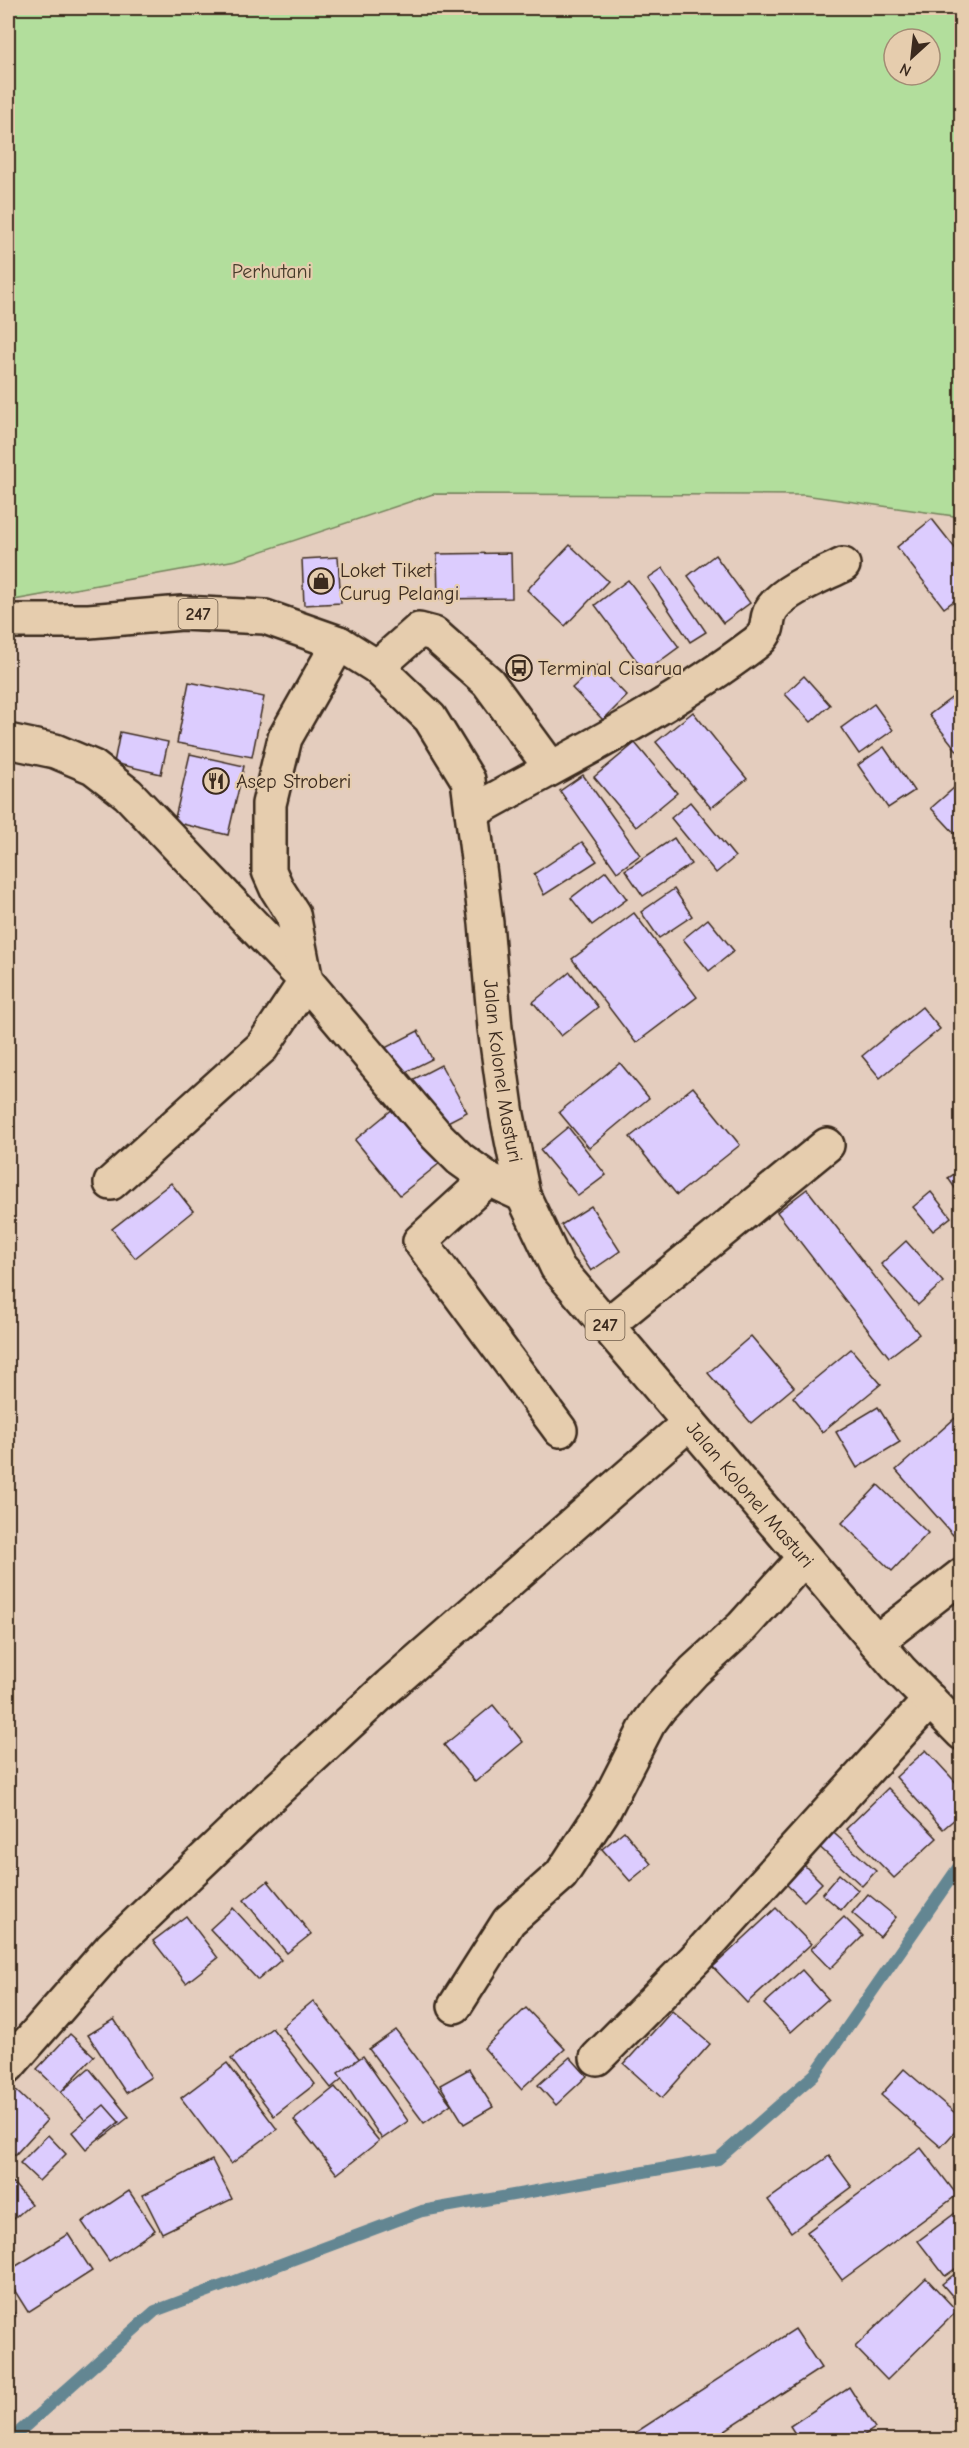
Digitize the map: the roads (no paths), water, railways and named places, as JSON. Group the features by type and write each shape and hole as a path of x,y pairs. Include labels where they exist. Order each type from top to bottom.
{"street":[{"path":"472,812 684,693 755,644 768,629 773,606 786,595 843,565"},
{"name":"Jalan Kolonel Masturi","path":"8,621 89,621 182,613 265,617 339,643 377,667 430,718 468,780 505,1104 522,1195 557,1267 876,1642 962,1732"},
{"path":"377,667 419,630 434,634 488,681 551,768"},
{"path":"111,1183 262,1047 306,981 293,914 269,871 269,804 285,738 339,643"},
{"path":"8,741 55,751 93,767 128,794 306,981 435,1135 460,1159 488,1179 522,1195"},
{"path":"606,1326 827,1145"},
{"path":"488,1179 420,1241 560,1430"},
{"path":"8,2066 111,1948 266,1801 390,1685 689,1423"},
{"path":"454,2006 509,1921 561,1875 605,1808 648,1724 659,1708 694,1671 742,1627 804,1558"},
{"path":"876,1642 962,1575"},
{"path":"597,2058 695,1959 930,1700"}],"waterway":[{"path":"10,2440 155,2311 422,2211 718,2159 815,2074 962,1862"}],"place":[{"name":"Loket Tiket Curug Pelangi","path":"321,581"},
{"name":"Terminal Cisarua","path":"519,668"},
{"name":"Asep Stroberi","path":"216,781"}],"park label":[{"name":"Perhutani","path":"272,271"}]}
